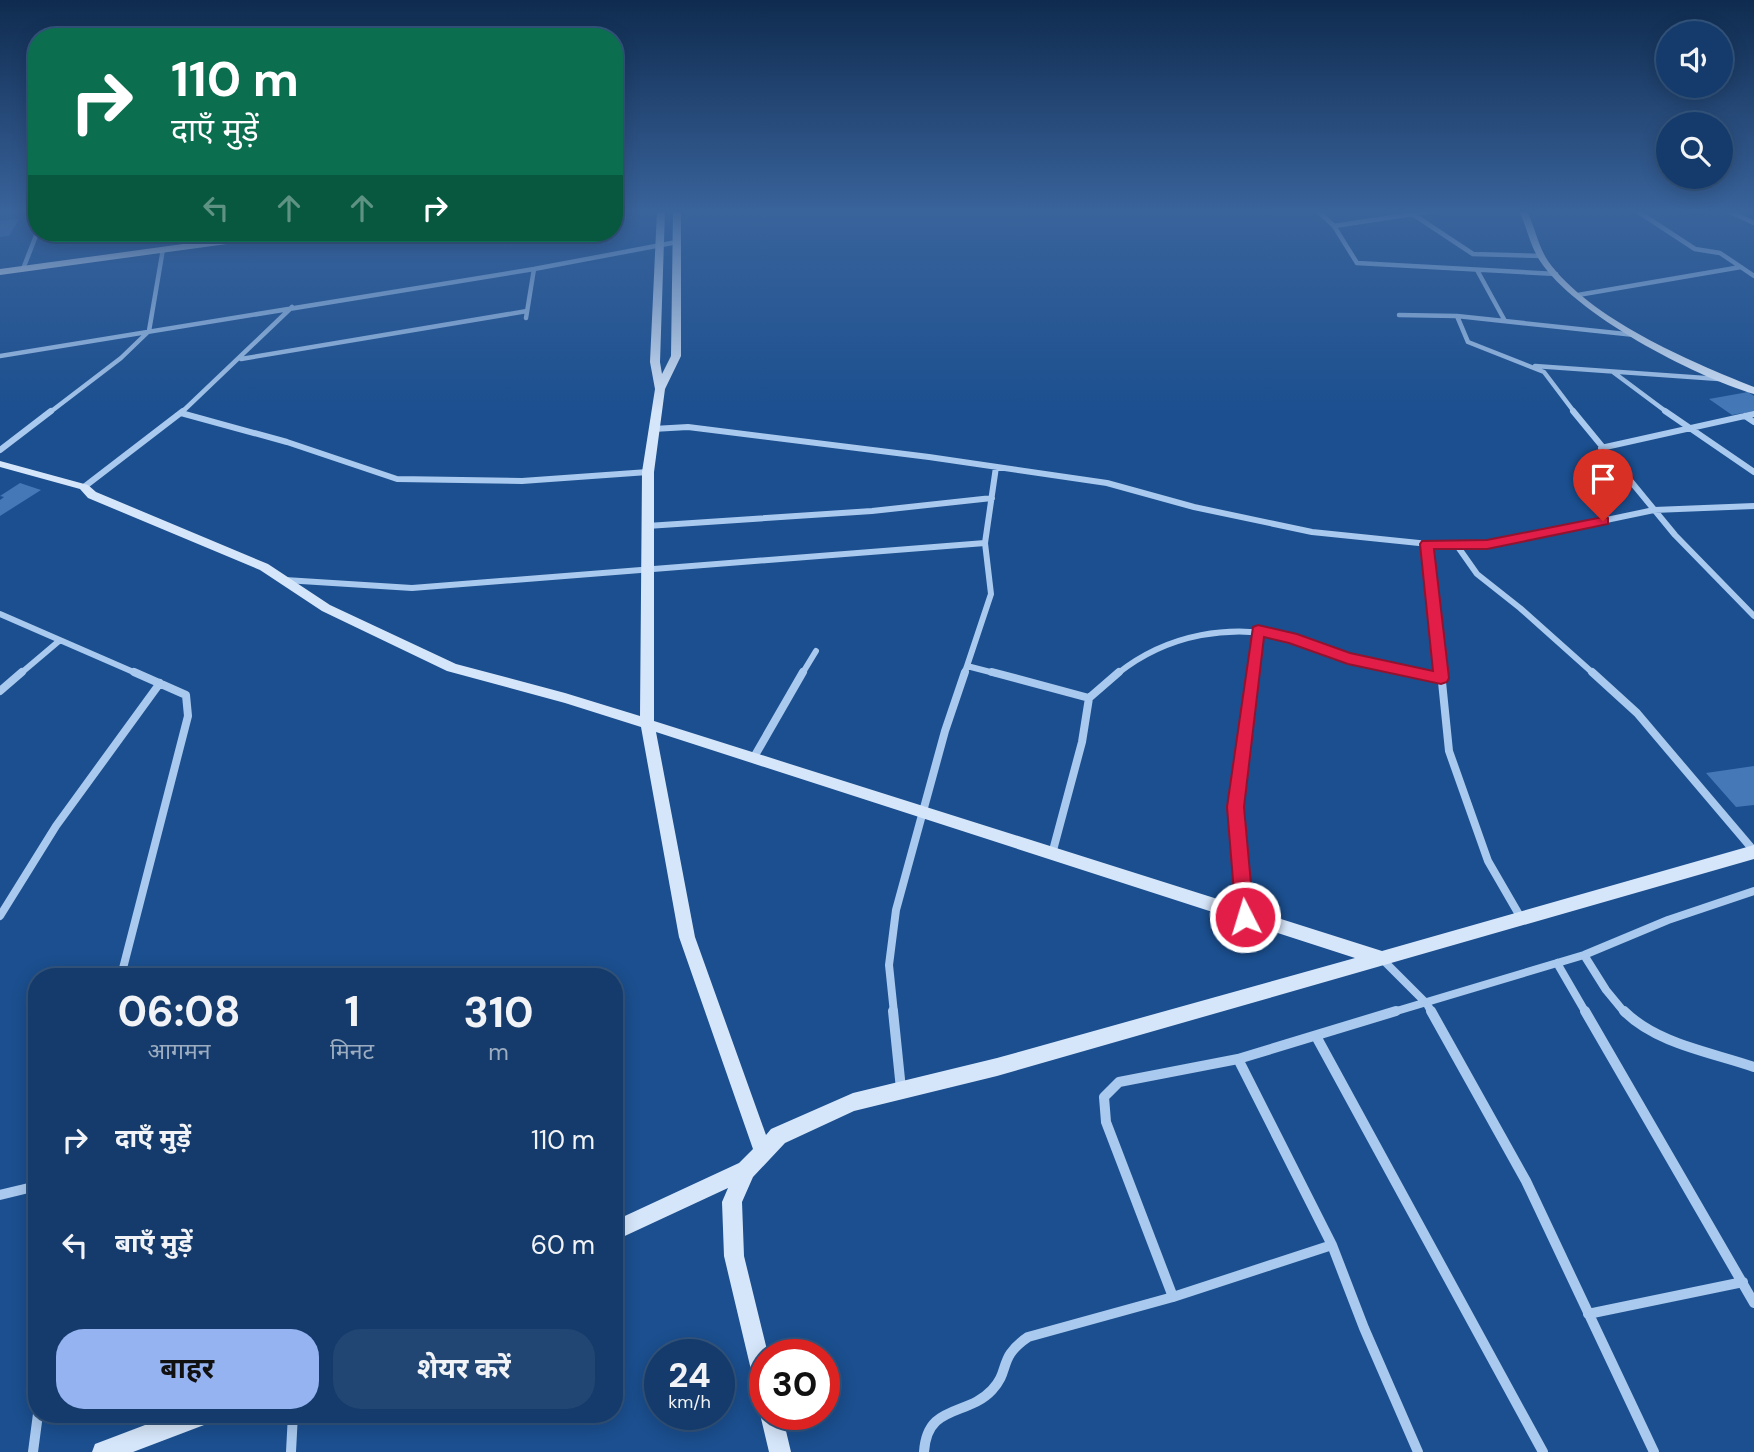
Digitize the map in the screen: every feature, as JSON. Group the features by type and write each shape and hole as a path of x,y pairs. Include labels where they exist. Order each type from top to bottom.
{"street":[{"path":"0,450 112,366 149,331 158,279"},
{"path":"0,356 471,279"},
{"path":"526,318 532,279"},
{"path":"659,279 654,362 660,388"},
{"path":"677,279 676,356 660,388 652,429 648,472 647,724 687,937 763,1152"},
{"path":"1482,279 1505,321"},
{"path":"1561,279 1578,295 1639,335 1754,391"},
{"path":"1578,295 1673,279"},
{"path":"84,487 181,414 294,306"},
{"path":"241,359 527,311"},
{"path":"1399,315 1457,316 1639,335"},
{"path":"1457,316 1468,341 1544,372 1601,448 1654,510 1754,616"},
{"path":"1528,366 1726,379"},
{"path":"1612,371 1689,429 1754,472"},
{"path":"181,414 287,442 397,479 522,481 648,472"},
{"path":"1601,448 1754,414"},
{"path":"1745,416 1754,422"},
{"path":"652,429 688,427 1107,483 1194,508 1312,532 1458,547 1487,545 1654,510 1754,506"},
{"path":"0,464 84,487 92,495 232,551 284,580 326,608 452,668 565,698 754,757 924,814 1382,959 1427,1004 1526,1181 1654,1452"},
{"path":"901,1090 889,965 896,909 924,814 935,765 991,594 985,543 996,467"},
{"path":"646,526 872,511 992,498"},
{"path":"284,580 412,588 985,543"},
{"path":"1427,544 1449,751 1488,861 1521,918"},
{"path":"754,1339 734,1256 732,1202 746,1170 778,1136 853,1102 997,1067 1754,851 1637,713 1520,608 1477,574 1458,547"},
{"path":"0,614 186,695 188,716 123,968"},
{"path":"1052,854 1082,742 1089,698 1128,666 1158,647 1196,636 1258,631 1291,638 1348,658 1441,678"},
{"path":"1245,917 1236,807 1258,631"},
{"path":"0,691 60,641"},
{"path":"754,757 816,651"},
{"path":"967,666 1089,698"},
{"path":"0,916 19,880 115,742 160,683"},
{"path":"1173,1297 1106,1122 1104,1097 1119,1082 1238,1059 1317,1038 1584,955 1668,920 1754,891"},
{"path":"1584,955 1608,994 1633,1020 1654,1031 1754,1067"},
{"path":"1557,963 1754,1303"},
{"path":"1317,1038 1542,1452"},
{"path":"1238,1059 1332,1245 1364,1328 1418,1452"},
{"path":"623,1227 746,1170"},
{"path":"0,1195 28,1188"},
{"path":"924,1452 923,1438 935,1420 988,1394 1003,1376 1010,1350 1028,1337 1173,1297 1332,1245"},
{"path":"1588,1314 1743,1282"},
{"path":"33,1452 37,1423"},
{"path":"103,1452 180,1423"},
{"path":"291,1452 293,1423"},
{"path":"775,1430 780,1452"}],"building":[{"path":"1748,392 1754,396 1754,411 1732,415 1709,399"},
{"path":"20,483 41,490 0,516 0,500 4,497 0,496"},
{"path":"1754,766 1754,805 1736,807 1706,773"}],"route":[{"path":"1245,917 1236,807 1258,631 1291,638 1348,658 1441,678 1427,544 1458,547 1487,545 1603,521"}]}
